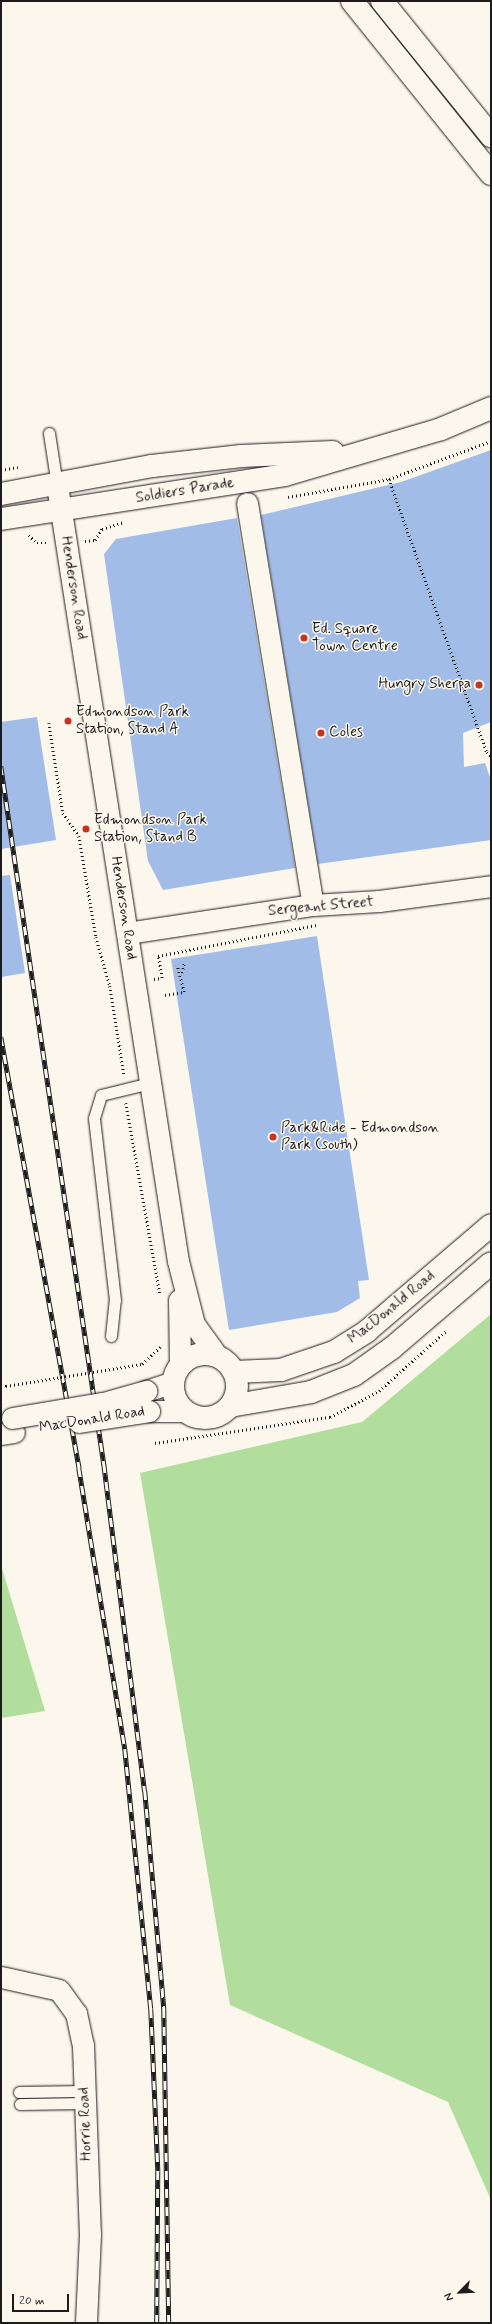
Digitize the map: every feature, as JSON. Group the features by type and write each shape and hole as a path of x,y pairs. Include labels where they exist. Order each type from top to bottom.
{"street":[{"path":"352,1 491,174"},
{"path":"382,1 491,136"},
{"name":"Soldiers Parade","path":"6,518 285,475 441,429 491,408"},
{"name":"Soldiers Parade","path":"4,494 181,462 240,456 366,450"},
{"name":"Henderson Road","path":"57,485 178,1261 194,1324 217,1356"},
{"path":"247,503 313,905"},
{"name":"Sergeant Street","path":"127,933 313,905 379,901 491,886"},
{"name":"MacDonald Road","path":"234,1372 260,1372 302,1365 346,1345 367,1331 491,1225"},
{"name":"Henderson Road","path":"176,1373 178,1261"},
{"name":"MacDonald Road","path":"230,1406 311,1392 354,1374 392,1348 491,1263"},
{"path":"194,1356 217,1356 234,1372 236,1389 230,1406 219,1415 205,1418 184,1411 174,1395 176,1373 194,1356"},
{"name":"MacDonald Road","path":"7,1426 146,1391 176,1373"},
{"name":"MacDonald Road","path":"7,1426 149,1411 184,1411"},
{"name":"Horrie Road","path":"1,1977 59,1990 76,2013 84,2045 90,2234 86,2323"}],"lane":[{"path":"48,433 57,485"},
{"path":"111,1336 115,1300 94,1118 101,1095 126,1087 150,1083"},
{"path":"20,2092 85,2097"},
{"path":"20,2104 85,2097"}],"path":[{"path":"2,470 18,467"},
{"path":"389,479 487,752 491,756"},
{"path":"49,723 64,813 79,836 96,937 110,986 126,1087 127,1112 162,1302"},
{"path":"158,956 316,927 313,905"},
{"path":"181,974 184,963"},
{"path":"165,995 184,992 181,974 177,965"},
{"path":"1,1386 142,1364 156,1352 162,1340"}],"green space":[{"path":"491,1314 491,2200 448,2102 230,2005 140,1473 362,1422"},
{"path":"1,1565 45,1711 1,1718"}],"building":[{"path":"491,450 491,722 463,733 464,767 485,763 491,780 491,840 318,864 261,515 401,482"},
{"path":"237,518 295,868 163,890 148,861 104,554 116,539"},
{"path":"37,717 56,840 1,849 1,722"},
{"path":"10,875 25,973 1,977 1,876"},
{"name":"Park&Ride - Edmondson Park (south)","path":"317,936 369,1280 358,1281 360,1298 337,1312 229,1330 171,959"}],"railway":[{"path":"1,766 104,1464 145,1791 164,2009 169,2323"},
{"path":"1,1037 79,1468 125,1749 151,2009 158,2171 157,2323"}],"place":[{"name":"Ed. Square Town Centre","path":"304,638"},
{"name":"Hungry Sherpa","path":"479,685"},
{"name":"Edmondson Park Station, Stand A","path":"68,721"},
{"name":"Coles","path":"321,733"},
{"name":"Edmondson Park Station, Stand B","path":"86,829"},
{"name":"Park&Ride - Edmondson Park (south)","path":"273,1137"}]}
